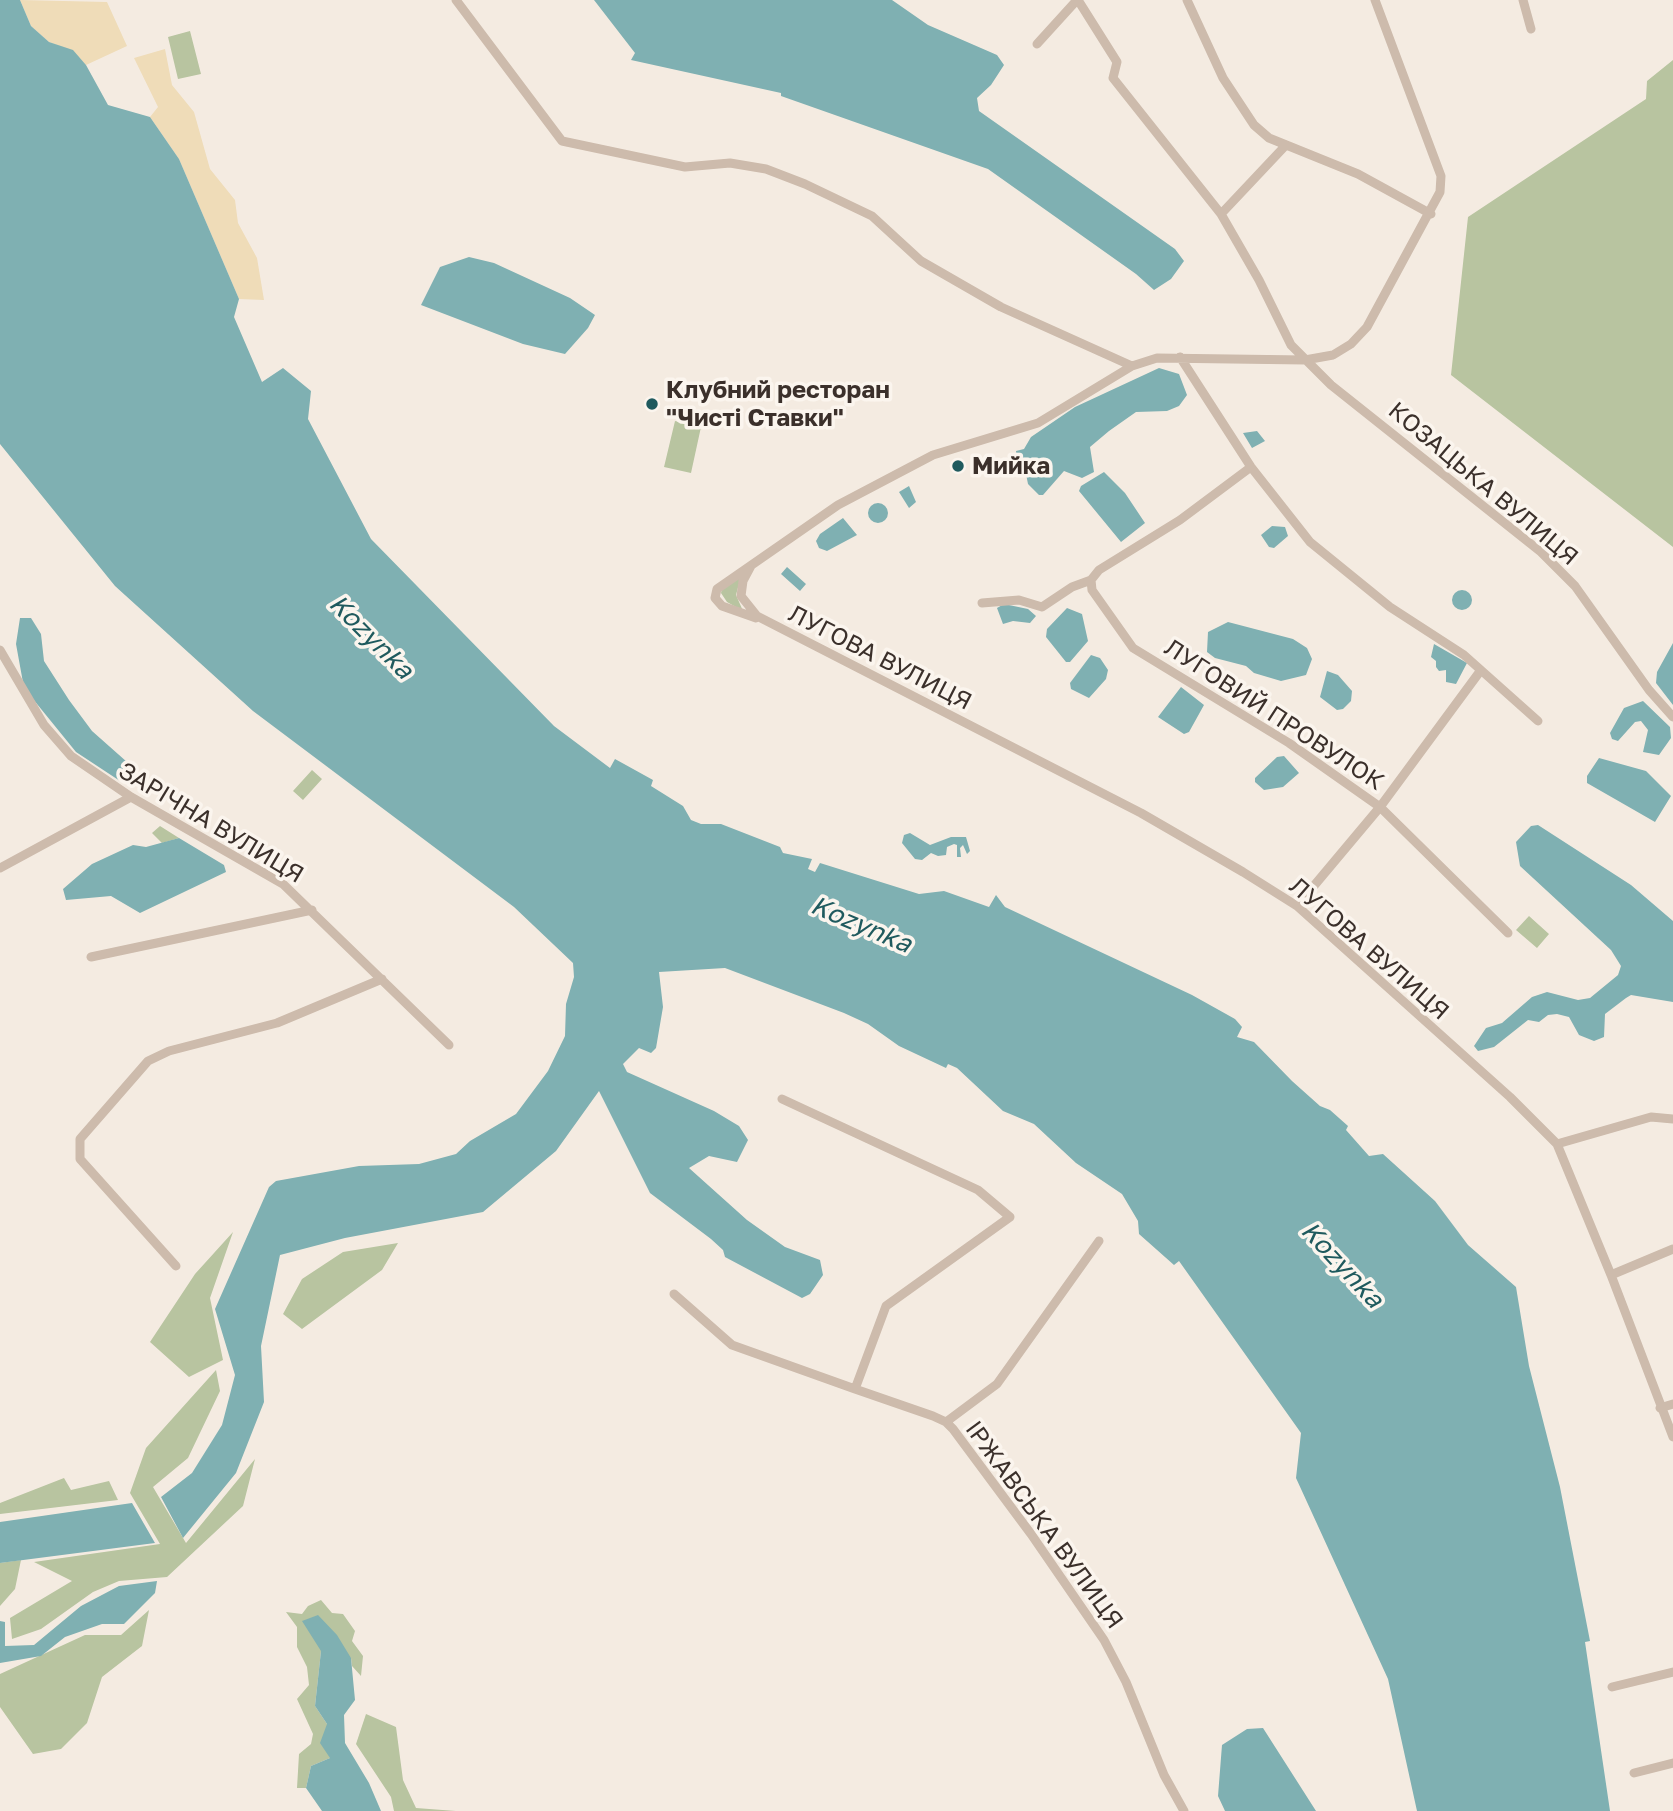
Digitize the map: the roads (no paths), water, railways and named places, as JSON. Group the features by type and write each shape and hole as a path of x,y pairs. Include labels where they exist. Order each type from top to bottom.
{"street":[{"path":"456,0 562,141 685,167 730,163 766,169 805,184 872,216 921,261 1001,307 1132,366"},
{"path":"1037,44 1077,0"},
{"name":"КОЗАЦЬКА ВУЛИЦЯ","path":"1077,0 1117,62 1113,78 1221,214 1259,280 1291,345 1331,385 1503,519 1575,586 1649,690 1673,717"},
{"path":"1187,0 1223,78 1254,125 1269,138 1358,174 1431,214"},
{"path":"1523,0 1531,29"},
{"path":"764,621 729,611 715,598 720,587 838,505 933,455 1038,423 1132,366 1157,358 1305,360 1333,355 1351,344 1367,327 1431,214 1440,192 1441,176 1378,1"},
{"path":"1221,214 1286,145"},
{"path":"1180,357 1251,467 1310,542 1338,567 1481,670 1538,721"},
{"path":"982,603 1018,600 1042,607 1072,587 1091,580 1099,570 1180,520 1251,467"},
{"name":"ЛУГОВА ВУЛИЦЯ","path":"751,566 743,581 741,596 752,612 764,621 1141,813 1297,906 1510,1097 1556,1144 1611,1275 1673,1437"},
{"name":"ЛУГОВИЙ ПРОВУЛОК","path":"1091,580 1092,590 1133,648 1289,743 1380,807 1508,933"},
{"name":"ЗАРІЧНА ВУЛИЦЯ","path":"0,650 44,725 59,744 95,775 236,854 283,884 312,909 449,1045"},
{"path":"1297,906 1380,807 1481,670"},
{"path":"0,868 131,797"},
{"path":"91,957 312,909"},
{"path":"176,1266 80,1159 80,1139 148,1061 169,1051 277,1023 382,979"},
{"path":"782,1099 978,1189 1010,1217 886,1306 855,1389"},
{"path":"1556,1144 1651,1116 1673,1119"},
{"path":"946,1422 997,1384 1099,1241"},
{"path":"1611,1275 1673,1249"},
{"name":"ІРЖАВСЬКА ВУЛИЦЯ","path":"674,1294 732,1345 946,1422 1031,1534 1104,1640 1184,1811"},
{"path":"1660,1408 1673,1404"},
{"path":"1612,1687 1673,1672"},
{"path":"1634,1773 1673,1763"}],"water":[{"name":"Kozynka","path":"0,0 20,0 31,26 49,42 73,50 86,65 108,105 150,117 179,159 239,299 234,317 262,382 283,368 311,391 308,419 371,539 554,726 610,768 615,759 653,780 651,786 683,806 691,820 701,824 721,824 780,847 783,853 812,859 808,869 815,872 820,863 919,894 944,891 989,907 996,895 1005,907 1192,995 1235,1019 1242,1027 1237,1037 1254,1042 1292,1081 1348,1126 1346,1130 1369,1156 1383,1154 1435,1201 1468,1245 1516,1287 1529,1366 1560,1487 1590,1641 1585,1642 1610,1811 1417,1811 1388,1679 1296,1478 1301,1433 1179,1261 1174,1265 1139,1234 1138,1221 1122,1194 1076,1163 1034,1124 1003,1111 957,1068 948,1064 946,1068 899,1046 868,1024 844,1013 725,968 659,972 663,1007 656,1048 651,1053 639,1048 623,1064 627,1072 714,1111 739,1126 748,1140 737,1162 709,1156 689,1168 747,1220 785,1247 820,1260 823,1275 810,1294 802,1298 725,1257 723,1250 711,1239 650,1193 599,1091 556,1151 483,1212 345,1238 280,1255 261,1346 264,1402 236,1473 183,1538 161,1497 192,1473 222,1425 235,1375 215,1309 269,1187 276,1181 359,1166 419,1164 456,1154 470,1141 516,1114 548,1071 565,1036 566,1004 574,977 573,963 514,907 253,711 115,586 0,444"},
{"path":"594,0 892,0 928,25 997,55 1004,65 991,85 977,98 979,111 1175,249 1184,261 1171,279 1154,290 1136,274 988,169 781,96 781,93 631,60 635,53"},
{"path":"469,257 494,263 570,298 595,315 588,328 565,354 523,344 421,305 440,267"},
{"path":"1159,368 1179,374 1187,395 1179,406 1167,411 1136,412 1109,431 1090,447 1094,472 1082,478 1064,471 1043,495 1039,495 1028,484 1026,474 1018,466 1016,451 1024,449 1031,437 1075,407"},
{"path":"1257,431 1265,441 1252,448 1243,433"},
{"path":"1104,472 1125,493 1145,523 1121,542 1079,491 1081,486"},
{"path":"909,486 916,502 909,508 899,492"},
{"path":"878,503 885,506 888,513 885,520 878,523 871,520 868,513 871,506"},
{"path":"843,518 857,535 827,551 819,548 816,541 820,534"},
{"path":"1272,526 1285,527 1288,536 1274,548 1269,547 1261,535"},
{"path":"787,567 806,584 800,591 781,574"},
{"path":"1458,590 1466,590 1472,600 1466,610 1458,610 1452,604 1452,596"},
{"path":"1004,604 1028,609 1036,616 1030,623 1013,621 1003,624 997,608"},
{"path":"1067,608 1082,614 1088,641 1070,662 1066,662 1046,637 1047,629"},
{"path":"20,618 31,618 41,634 44,661 92,731 127,762 130,771 120,781 76,752 24,688 16,644"},
{"path":"1228,622 1293,639 1307,648 1312,659 1306,675 1281,681 1254,673 1246,666 1215,658 1207,652 1208,632"},
{"path":"1673,643 1673,705 1656,683 1657,672"},
{"path":"1434,644 1467,663 1456,684 1446,682 1446,670 1439,671 1436,667 1436,661 1431,657"},
{"path":"1091,655 1100,658 1108,670 1106,679 1089,698 1071,689 1070,683"},
{"path":"1327,671 1338,675 1352,691 1351,701 1343,709 1337,710 1320,697"},
{"path":"1181,687 1204,705 1189,732 1184,734 1158,717"},
{"path":"1643,701 1670,727 1671,738 1659,755 1643,752 1648,730 1641,721 1635,722 1618,741 1612,739 1610,733 1624,708"},
{"path":"1284,756 1299,773 1283,787 1264,790 1255,782 1255,778 1277,757"},
{"path":"1599,758 1646,771 1671,796 1655,822 1587,783 1587,776"},
{"path":"1538,825 1631,885 1673,921 1673,1002 1631,995 1605,1014 1604,1037 1594,1041 1579,1035 1569,1017 1557,1014 1548,1015 1539,1022 1528,1020 1494,1047 1478,1051 1474,1046 1486,1028 1502,1023 1532,997 1547,992 1578,1000 1590,998 1618,975 1621,966 1611,950 1520,866 1516,842 1531,826"},
{"path":"910,833 930,845 951,837 966,837 970,851 967,854 963,845 960,848 961,857 957,857 957,845 954,844 947,847 946,855 931,853 922,860 915,859 902,843 904,835"},
{"path":"179,838 224,865 226,872 140,913 111,896 66,900 63,889 92,864 133,845 146,847"},
{"path":"132,1503 155,1543 0,1563 0,1522"},
{"path":"157,1581 155,1593 124,1624 102,1624 65,1637 41,1656 0,1663 0,1621 5,1622 5,1646 34,1645 81,1606 119,1586"},
{"path":"318,1615 337,1635 351,1658 355,1700 344,1715 345,1743 369,1783 381,1811 322,1811 306,1788 311,1766 330,1758 320,1743 327,1724 315,1706 321,1651 302,1621"},
{"path":"1263,1728 1316,1811 1225,1811 1218,1796 1222,1745 1247,1729"}],"place":[{"name":"Клубний ресторан \"Чисті Ставки\"","path":"652,404"},
{"name":"Мийка","path":"958,466"}]}
